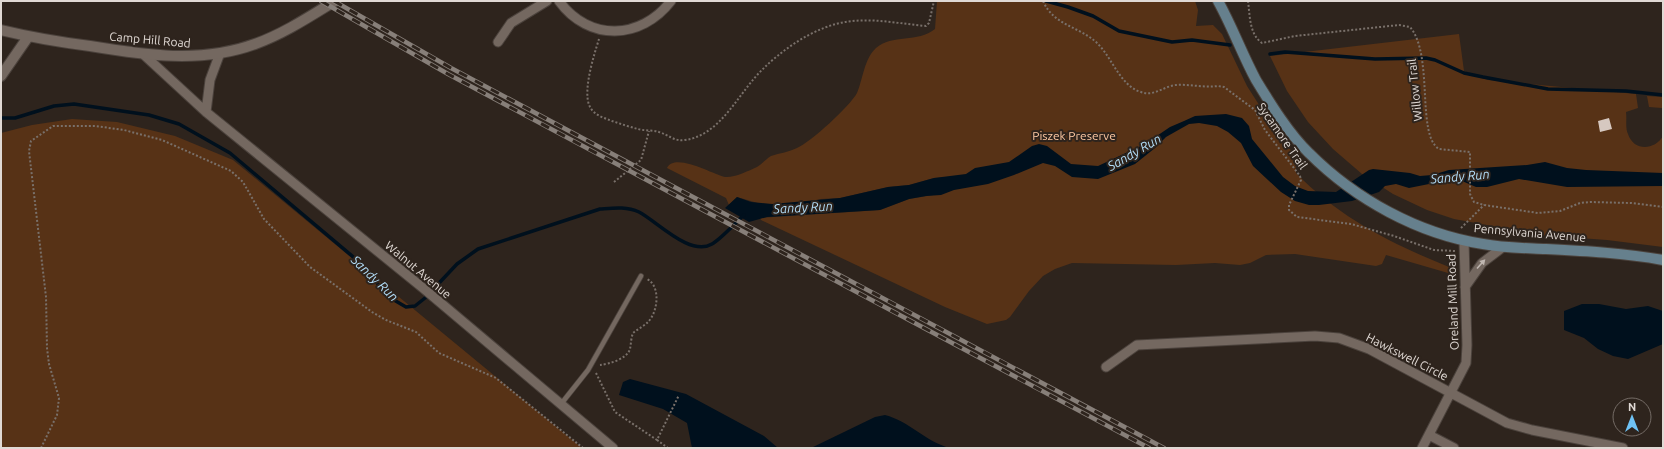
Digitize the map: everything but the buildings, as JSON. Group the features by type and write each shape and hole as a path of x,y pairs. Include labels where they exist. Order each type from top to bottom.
{"main road":[{"name":"Pennsylvania Avenue","path":"1218,1 1229,20 1256,79 1294,137 1308,153 1344,183 1374,204 1412,224 1464,241 1503,247 1599,252 1663,260"}],"street":[{"name":"Camp Hill Road","path":"1,30 28,37 142,54 198,57 240,49 274,37 335,1"},
{"path":"498,42 511,23 547,1"},
{"path":"559,1 573,17 586,25 601,30 625,30 637,28 650,22 664,10 671,1"},
{"path":"1,76 28,37"},
{"path":"206,112 210,80 220,53"},
{"name":"Walnut Avenue","path":"142,54 206,112 422,288 613,448"},
{"name":"Oreland Mill Road","path":"1422,448 1466,363 1467,345 1464,241"},
{"path":"1465,287 1482,262 1503,247"},
{"name":"Hawkswell Circle","path":"1106,367 1137,345 1315,336 1339,338 1369,349 1507,423 1532,430 1623,448"},
{"path":"1429,434 1454,448"}],"lane":[{"path":"561,404 590,365 641,276"}],"path":[{"path":"601,30 590,74 588,97 590,108 599,116 607,119 649,131 664,133 677,140 690,139 701,135 725,115 755,77 772,60 825,27 856,20 923,26 929,23 934,1"},
{"name":"Sycamore Trail","path":"1043,1 1046,8 1064,24 1091,38 1123,78 1135,90 1147,94 1177,85 1224,87 1255,110 1265,130 1296,171 1301,180 1289,205 1289,210 1297,217 1351,224 1373,229 1439,251 1451,250"},
{"name":"Willow Trail","path":"1248,1 1255,36 1262,43 1295,36 1405,25 1410,27 1414,31 1423,64 1426,94 1426,120 1432,142 1439,149 1470,152 1472,156 1471,198 1474,202 1484,205"},
{"path":"41,448 57,415 59,398 49,364 47,348 45,284 29,151 31,141 53,126 74,125 124,130 162,140 230,171 243,182 264,219 310,267 338,289 386,320 416,332 439,353 496,378 583,448"},
{"path":"614,182 641,160 649,131"},
{"path":"1458,231 1484,205 1538,212 1560,211 1580,203 1590,202 1617,202 1663,207"},
{"path":"1439,251 1442,245"},
{"path":"590,365 606,364 625,356 630,350 633,333 648,322 654,314 657,301 655,290 650,280 641,276"},
{"path":"590,365 598,376 615,412 668,448"},
{"path":"657,440 679,396"}],"green space":[{"name":"Piszek Preserve","path":"937,1 1195,1 1198,10 1196,26 1213,25 1222,34 1247,86 1270,122 1295,156 1296,173 1330,203 1349,216 1387,239 1449,267 1455,275 1386,255 1382,264 1376,266 1295,254 1266,255 1250,263 1240,265 1215,263 1176,265 1072,263 1055,269 1043,276 1006,320 987,324 945,307 761,220 760,218 880,210 909,199 933,195 948,177 934,178 909,185 888,187 840,198 821,199 796,204 761,204 737,197 729,205 726,198 667,168 671,164 678,162 694,165 725,177 733,176 757,167 771,156 797,148 811,139 830,123 853,99 857,93 864,69 876,48 890,41 921,36 935,29"},
{"path":"1459,34 1464,71 1488,80 1636,94 1638,108 1626,112 1627,129 1631,140 1635,144 1645,147 1655,144 1663,136 1663,247 1607,240 1512,233 1503,228 1454,219 1427,210 1393,194 1362,174 1333,149 1308,122 1287,91 1270,56"},
{"path":"1647,96 1663,97 1663,117 1662,108 1649,107"},
{"path":"72,119 117,122 175,136 233,160 582,448 1,448 1,133 32,125"}],"water":[{"path":"1226,114 1242,118 1249,126 1252,139 1283,177 1295,186 1308,191 1336,192 1369,170 1373,169 1410,173 1420,176 1432,175 1449,170 1527,165 1545,162 1567,168 1586,170 1663,173 1663,186 1567,187 1519,179 1487,187 1476,187 1462,181 1439,182 1409,188 1396,184 1385,186 1379,192 1352,201 1309,205 1295,201 1281,192 1253,166 1241,143 1228,132 1217,126 1199,123 1189,124 1166,137 1135,164 1098,179 1072,177 1055,166 1043,163 988,184 954,190 941,195 909,199 880,210 767,217 749,222 725,208 737,197 751,202 772,204 840,198 888,187 909,185 934,178 966,174 975,168 1009,162 1032,146 1039,144 1047,146 1071,164 1098,166 1145,144 1170,127 1195,116"},
{"path":"1582,304 1599,304 1626,309 1648,306 1663,311 1663,344 1628,359 1613,356 1598,349 1584,338 1564,330 1564,311"},
{"path":"630,379 686,394 764,436 778,448 692,448 687,423 663,409 619,395 623,382"},
{"path":"885,415 902,422 933,441 950,448 811,448 875,417"}],"waterway":[{"path":"1046,1 1093,16 1119,31 1172,42 1192,40 1230,45"},
{"path":"1270,54 1285,52 1375,59 1426,58 1435,60 1464,73 1548,89 1626,91 1663,95"},
{"name":"Sandy Run","path":"1,118 15,118 54,106 74,104 149,115 179,124 230,153 364,266 381,288 394,300 406,307 415,306 425,298 457,264 478,249 600,209 620,208 634,210 647,217 674,237 694,246 703,247 716,242 744,215"}],"railway":[{"path":"321,1 448,74 1149,448"},
{"path":"334,1 451,68 1164,448"}]}
